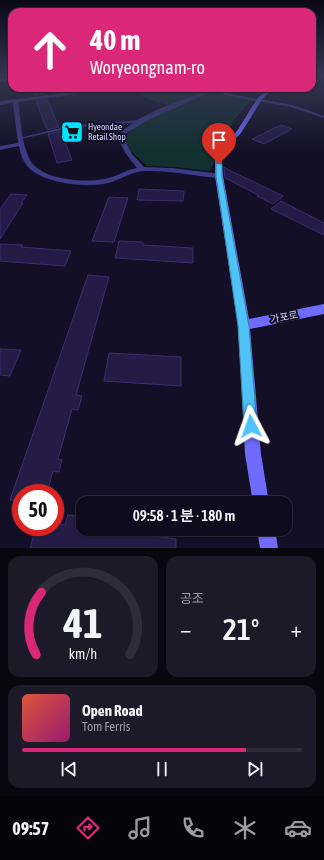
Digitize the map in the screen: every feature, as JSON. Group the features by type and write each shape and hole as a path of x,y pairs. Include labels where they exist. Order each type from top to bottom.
{"main road":[{"path":"259,102 239,132 218,153 219,176 244,326 253,454 260,496"},
{"name":"가포로","path":"244,326 324,309"},
{"path":"267,536 269,548"}],"street":[{"path":"0,103 11,102"},
{"path":"15,102 27,161 35,170 47,177 64,180 106,181 142,169 219,176"},
{"path":"142,169 131,159 120,137 124,132 141,121 186,102"},
{"path":"0,148 22,141"}],"lane":[{"path":"268,102 292,106 324,117"},
{"path":"22,141 69,127 141,121"}],"green space":[{"path":"156,102 182,102 171,106"},
{"path":"187,102 250,102 234,120 210,171 147,166 128,149 123,138 131,130 164,111"}],"building":[{"path":"36,102 48,102 59,127 47,130"},
{"path":"281,125 292,129 264,144 252,139"},
{"path":"61,131 72,160 57,163 48,134"},
{"path":"224,167 283,196 273,204 225,178"},
{"path":"139,189 184,191 183,201 137,200"},
{"path":"11,194 27,195 0,239 0,209"},
{"path":"109,197 128,198 114,242 92,241"},
{"path":"281,201 324,223 324,235 271,209"},
{"path":"119,241 143,242 143,245 193,248 193,263 115,258"},
{"path":"0,244 23,245 21,247 71,251 65,266 0,261"},
{"path":"88,275 109,277 76,395 82,396 78,410 72,409 58,459 62,460 59,472 53,471 49,484 16,484"},
{"path":"0,349 21,350 10,376 0,375"},
{"path":"109,353 181,357 181,386 104,381"},
{"path":"68,515 76,516 76,536 154,536 176,539 176,548 30,548 33,536 64,536"}],"place":[{"name":"Hyeondae Retail Shop","path":"72,132"}],"route":[{"path":"219,164 219,176 244,326 251,426"}]}
